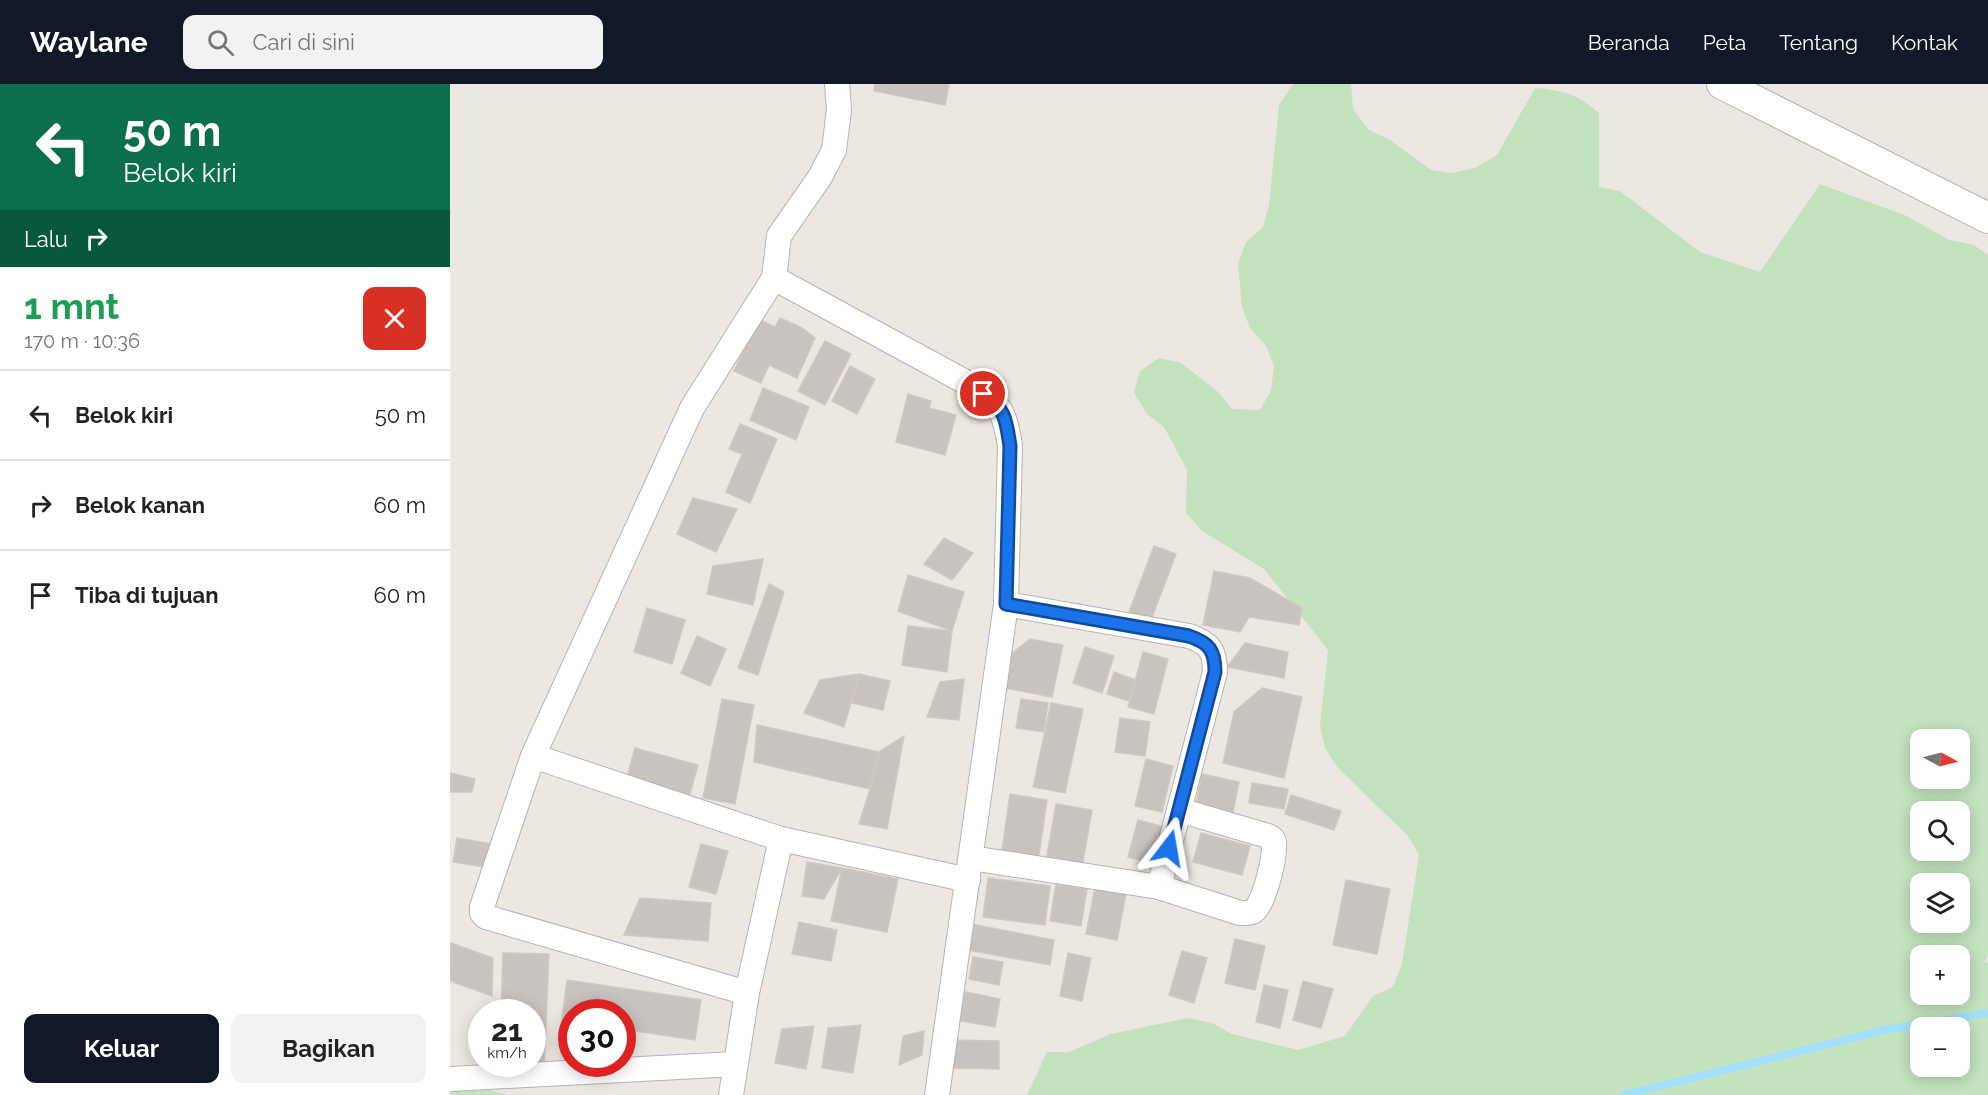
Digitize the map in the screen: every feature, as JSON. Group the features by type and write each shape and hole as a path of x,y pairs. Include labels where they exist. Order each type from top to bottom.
{"street":[{"path":"747,993 486,917 482,913 482,907 533,756 692,408 774,278 779,236 820,177 834,150 839,110 837,84"},
{"path":"1722,84 1988,218"},
{"path":"774,278 970,385 996,402 1006,422 1010,446 1006,604 937,1095"},
{"path":"1006,604 1189,636 1202,641 1212,651 1215,672 1159,887"},
{"path":"533,756 781,839 969,869 1159,887 1240,913 1254,911 1261,901 1275,851 1275,843 1268,836 1179,810"},
{"path":"731,1095 747,993 781,839"},
{"path":"450,1079 736,1064"}],"green space":[{"path":"1293,84 1351,84 1353,109 1369,130 1390,140 1431,170 1452,173 1475,168 1497,155 1535,88 1555,90 1576,97 1599,113 1599,187 1620,191 1700,252 1760,272 1820,184 1907,216 1949,240 1974,245 1988,255 1988,954 1985,962 1988,963 1988,1095 1027,1095 1047,1052 1069,1052 1111,1034 1188,1018 1212,1023 1232,1034 1298,1050 1345,1036 1373,996 1393,987 1402,964 1419,855 1408,836 1338,768 1325,748 1320,726 1328,650 1264,569 1202,531 1186,513 1187,470 1164,427 1147,414 1134,393 1140,371 1159,358 1181,363 1217,391 1232,409 1260,410 1271,390 1274,366 1266,346 1250,328 1242,307 1238,264 1246,242 1263,227 1269,205 1279,105"},
{"path":"450,1075 456,1081 508,1095 450,1095"}],"building":[{"path":"875,84 949,84 945,105 874,91"},
{"path":"780,318 802,328 815,338 797,378 769,365 761,383 734,371 758,319 775,327"},
{"path":"825,341 851,354 825,405 798,391"},
{"path":"850,366 875,379 857,414 832,401"},
{"path":"763,388 809,407 796,440 750,420"},
{"path":"908,394 931,401 929,408 956,415 945,455 896,442"},
{"path":"740,424 777,439 750,503 726,492 742,454 729,449"},
{"path":"693,498 737,509 716,552 677,534"},
{"path":"944,538 973,553 952,580 924,564"},
{"path":"1154,546 1176,554 1151,620 1129,612"},
{"path":"763,559 753,605 707,594 713,566"},
{"path":"1214,571 1250,578 1302,608 1299,625 1249,617 1240,632 1203,625"},
{"path":"908,575 964,592 952,631 898,611"},
{"path":"769,584 784,592 758,675 738,668"},
{"path":"647,608 685,620 672,664 634,652"},
{"path":"908,626 952,631 947,672 902,665"},
{"path":"697,636 726,649 710,686 681,673"},
{"path":"1030,639 1063,645 1052,697 1005,688 1011,654"},
{"path":"1245,643 1288,652 1284,678 1227,667"},
{"path":"1085,647 1114,656 1102,693 1073,683"},
{"path":"1143,652 1168,659 1154,714 1128,707"},
{"path":"1114,672 1136,680 1129,701 1107,694"},
{"path":"859,674 890,681 883,710 852,703"},
{"path":"859,674 844,727 804,713 820,680"},
{"path":"964,679 959,720 927,717 940,682"},
{"path":"1262,688 1302,697 1284,778 1223,763 1234,712"},
{"path":"722,699 754,705 735,804 703,798"},
{"path":"1021,699 1048,703 1044,732 1016,728"},
{"path":"1051,703 1083,709 1065,793 1033,787"},
{"path":"1120,718 1150,722 1145,756 1115,752"},
{"path":"757,725 879,752 870,789 754,762"},
{"path":"904,736 887,829 859,824 879,752"},
{"path":"635,748 698,765 690,794 627,777"},
{"path":"1146,759 1173,766 1162,812 1135,806"},
{"path":"451,773 475,779 472,792 450,792"},
{"path":"1202,774 1239,782 1233,812 1196,805"},
{"path":"1252,783 1288,789 1284,809 1249,803"},
{"path":"1010,794 1047,800 1038,862 1001,857"},
{"path":"1291,795 1341,811 1334,830 1285,814"},
{"path":"1056,804 1092,810 1082,867 1046,861"},
{"path":"1138,820 1168,828 1158,865 1128,857"},
{"path":"1201,833 1250,846 1242,875 1193,862"},
{"path":"457,838 493,844 489,868 453,862"},
{"path":"701,844 728,851 716,894 689,887"},
{"path":"807,862 842,868 824,899 802,896"},
{"path":"842,868 898,879 887,932 831,921"},
{"path":"988,878 1050,886 1045,925 983,917"},
{"path":"1346,880 1390,889 1377,954 1333,945"},
{"path":"1096,883 1127,889 1117,940 1086,934"},
{"path":"1056,884 1087,889 1081,926 1050,921"},
{"path":"640,898 711,903 708,941 624,935"},
{"path":"799,922 837,930 831,961 792,954"},
{"path":"971,924 1054,940 1050,965 967,950"},
{"path":"1235,939 1265,946 1255,990 1225,983"},
{"path":"451,943 493,958 492,996 450,981"},
{"path":"1182,951 1207,958 1194,1003 1169,995"},
{"path":"503,953 549,954 546,1024 546,999 501,999"},
{"path":"1068,953 1091,958 1082,1001 1060,996"},
{"path":"973,957 1003,962 999,985 969,979"},
{"path":"567,980 701,1000 695,1040 636,1031 636,999 565,999"},
{"path":"1303,981 1333,989 1321,1028 1293,1020"},
{"path":"1264,985 1288,990 1280,1028 1256,1022"},
{"path":"961,991 1000,999 995,1027 955,1020"},
{"path":"861,1025 853,1073 822,1068 828,1028"},
{"path":"814,1026 806,1069 775,1063 782,1029"},
{"path":"924,1031 922,1055 899,1065 903,1036"},
{"path":"952,1040 999,1041 999,1069 952,1068"}],"waterway":[{"path":"1624,1095 1889,1029 1988,1013"}],"route":[{"path":"983,394 996,402 1002,411 1010,446 1006,604 1189,636 1202,641 1212,651 1215,672 1169,848"}]}
